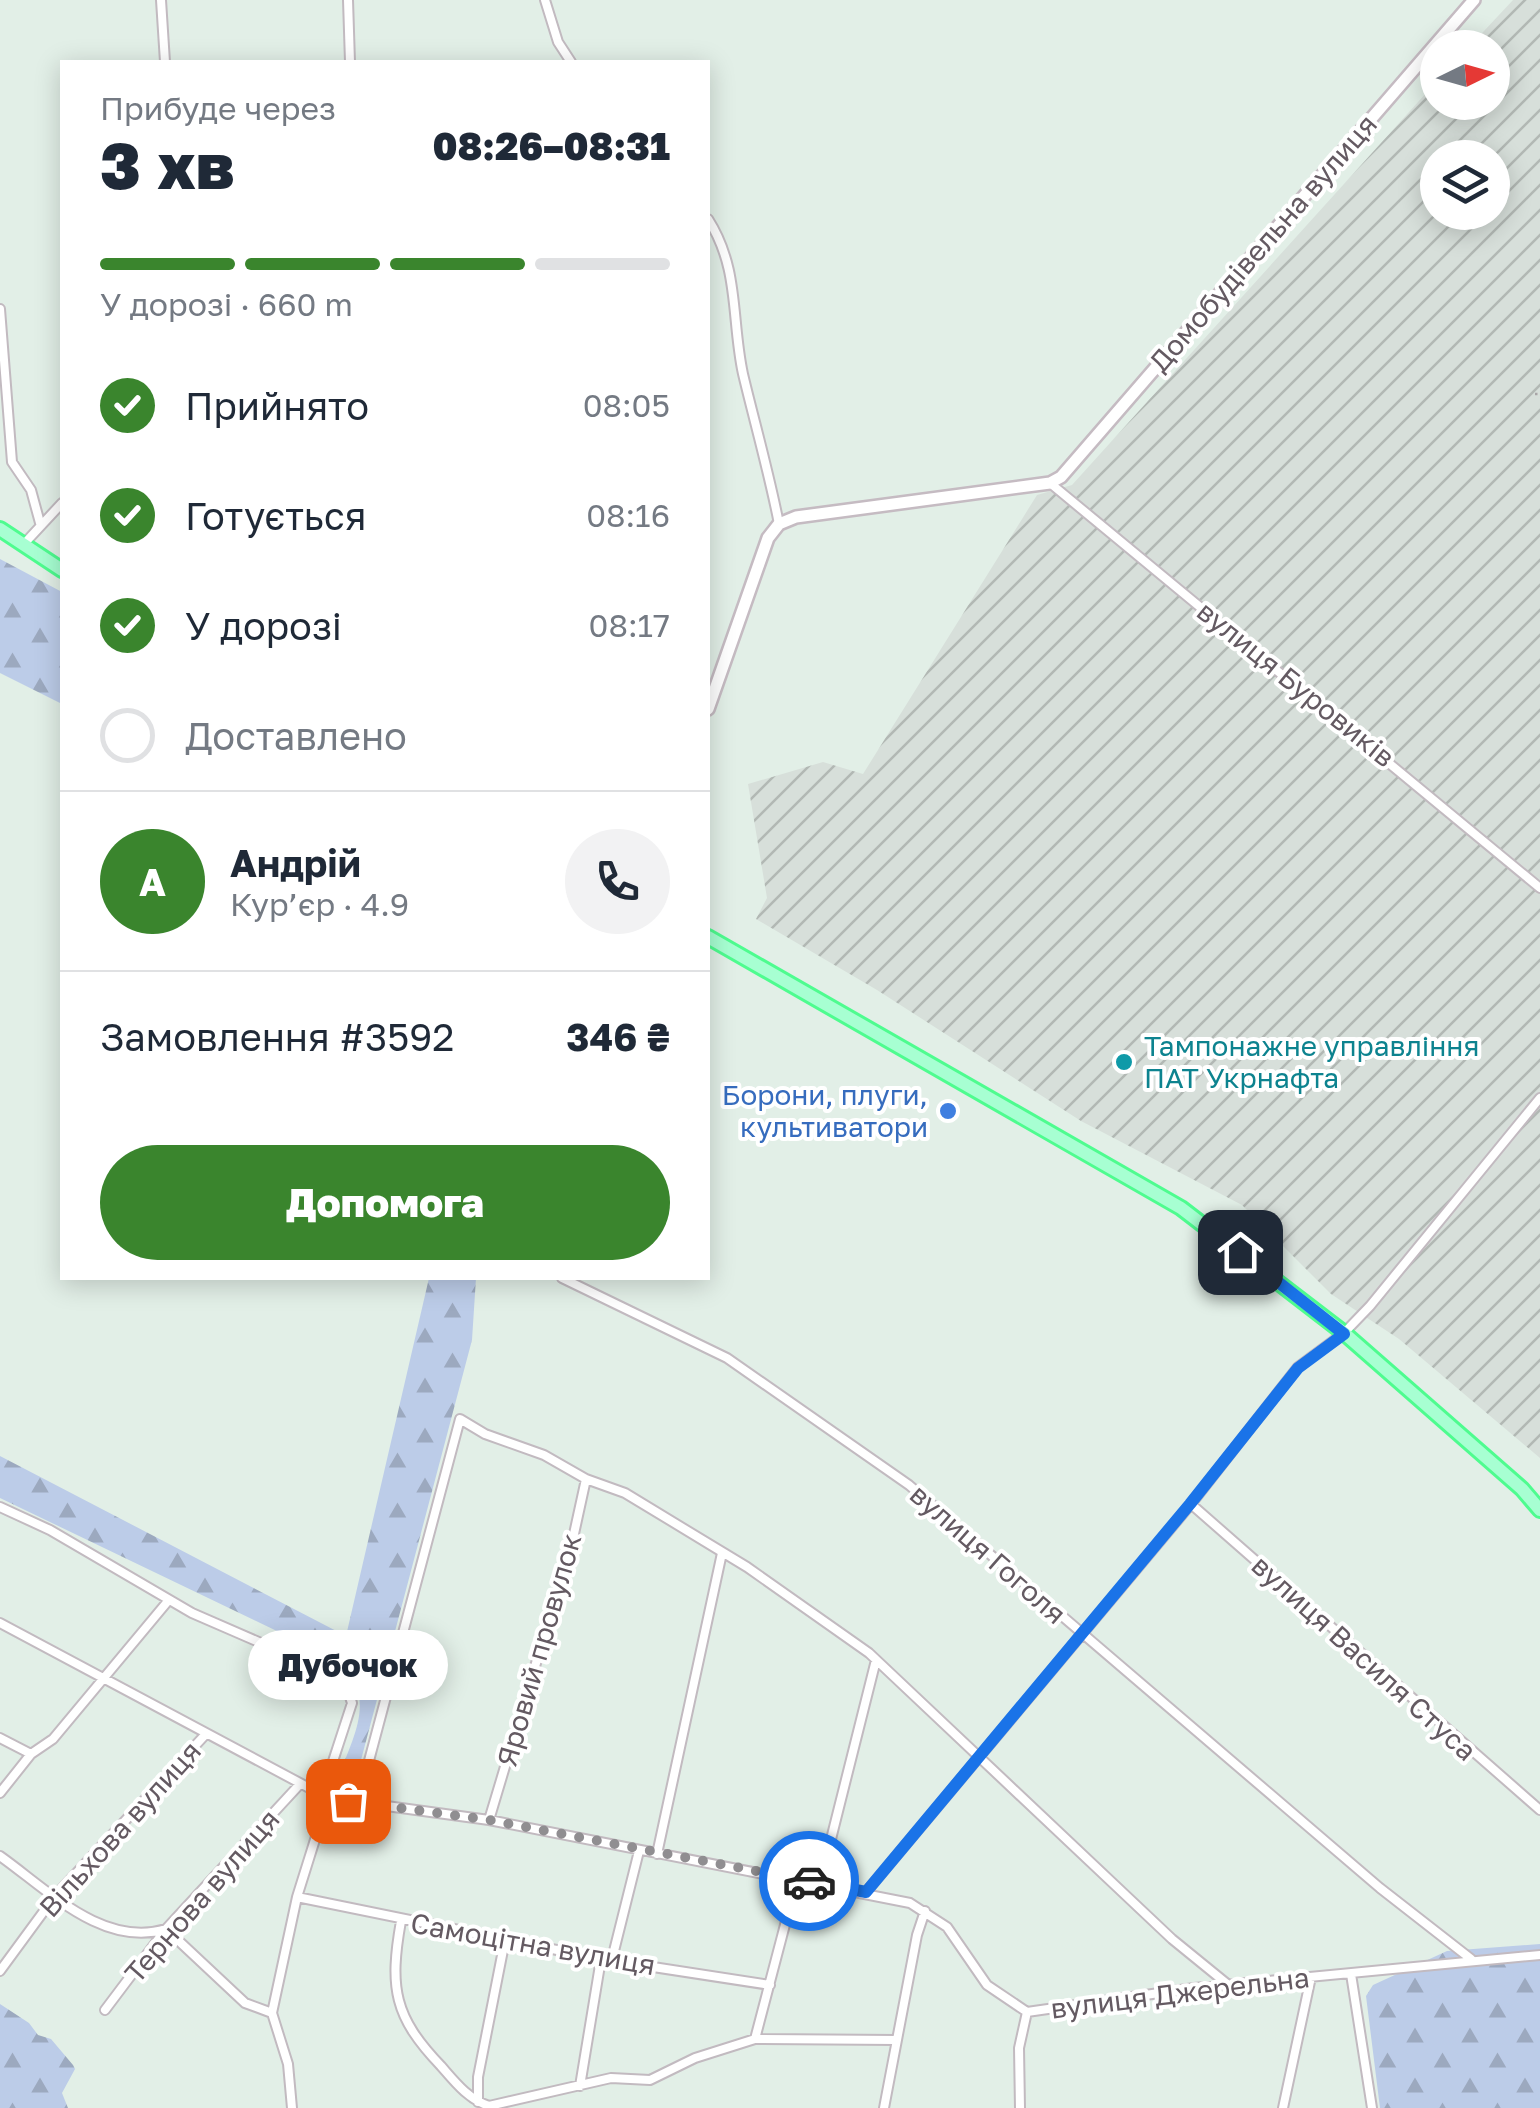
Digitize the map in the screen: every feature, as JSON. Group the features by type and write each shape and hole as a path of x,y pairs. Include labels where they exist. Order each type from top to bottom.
{"main road":[{"path":"0,529 60,569"},
{"path":"710,939 1181,1208 1344,1334 1522,1488 1540,1510"},
{"path":"1522,1488 1540,1498"}],"street":[{"path":"161,0 165,60"},
{"path":"348,0 350,60"},
{"path":"545,0 558,42 570,60"},
{"name":"Домобудівельна вулиця","path":"1050,483 1073,464 1474,0"},
{"path":"710,224 732,273 743,373 766,454 778,524"},
{"path":"0,309 12,462 31,490 40,523"},
{"path":"710,703 768,538 778,524 796,517 1050,483"},
{"name":"вулиця Буровиків","path":"1050,483 1540,888"},
{"path":"24,546 40,523 60,505"},
{"path":"866,1892 1190,1504 1298,1368 1344,1334 1540,1098"},
{"name":"вулиця Гоголя","path":"566,1280 727,1358 908,1485 1380,1888 1472,1960"},
{"path":"358,1802 460,1419 484,1434 544,1456 586,1480 625,1493 722,1552 876,1660 1172,1939 1227,1984"},
{"name":"Яровий провулок","path":"489,1820 572,1543 586,1480"},
{"name":"вулиця Василя Стуса","path":"1190,1504 1540,1810"},
{"path":"0,1507 50,1530 168,1600 350,1684 352,1704 298,1897 272,2012 288,2064 292,2108"},
{"path":"657,1854 722,1552"},
{"path":"0,1793 30,1754 53,1738 102,1675 151,1626 168,1600"},
{"name":"вулиця Джерельна","path":"0,1623 325,1797 489,1820 820,1883 866,1892 926,1912 947,1927 987,1985 1027,2012 1227,1984 1540,1956"},
{"path":"820,1883 876,1660"},
{"name":"Вільхова вулиця","path":"0,1970 55,1896 205,1735"},
{"path":"0,1738 30,1754"},
{"name":"Тернова вулиця","path":"104,2010 166,1929 300,1784"},
{"path":"612,1959 639,1851"},
{"path":"0,1856 107,1929 139,1935 166,1929 245,2003 272,2012"},
{"path":"755,2039 797,1879"},
{"name":"Самоцітна вулиця","path":"298,1897 601,1959 770,1985"},
{"path":"884,2108 926,1912"},
{"path":"401,1921 396,1948 398,2006 421,2046 478,2102 490,2106 610,2078 650,2080 695,2058 755,2039 896,2040"},
{"path":"478,2102 478,2077 506,1940"},
{"path":"580,2086 601,1959"},
{"path":"1351,1974 1372,2108"},
{"path":"1283,2108 1311,1977"},
{"path":"1020,2108 1019,2048 1027,2012"}],"shaded area":[{"path":"1513,0 1540,0 1540,1458 1399,1339 1331,1294 1242,1205 1081,1121 877,990 756,919 767,898 748,784 823,762 863,774 1037,495 1072,485 1420,100 1420,120 1510,120 1510,30 1485,30"}],"green space":[{"path":"0,559 60,591 60,703 0,673"},
{"path":"429,1280 476,1280 472,1340 356,1779 336,1784 355,1734 360,1704 350,1674 337,1660 0,1498 0,1456 346,1636"},
{"path":"1540,1944 1540,2108 1380,2108 1366,1996 1373,1985 1447,1951"},
{"path":"0,2004 29,2023 38,2035 51,2039 73,2065 75,2069 62,2093 68,2108 0,2108"}],"railway":[{"path":"1535,394 1540,394"}],"way so far":[{"path":"348,1801 489,1820 809,1881"}],"place":[{"name":"Тампонажне управління ПАТ Укрнафта","path":"1124,1062"},
{"name":"Борони, плуги, культиватори","path":"948,1111"},
{"name":"Дубочок","path":"348,1801"}],"route":[{"path":"809,1881 866,1892 1190,1504 1298,1368 1317,1350 1344,1334 1240,1252"}]}
